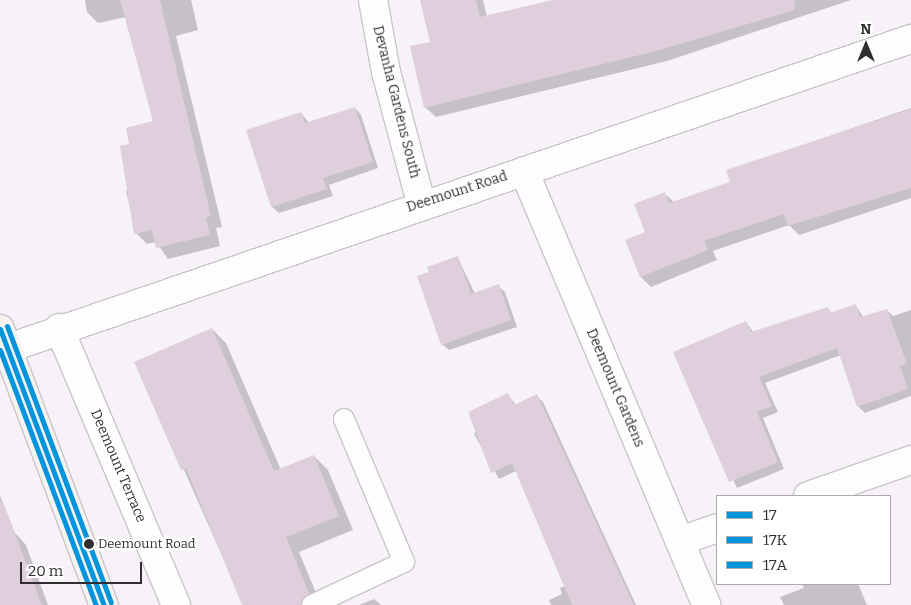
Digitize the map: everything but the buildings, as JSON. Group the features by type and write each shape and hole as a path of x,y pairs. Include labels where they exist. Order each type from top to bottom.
{"street":[{"name":"Devanha Gardens South","path":"373,0 386,72 421,203"},
{"name":"Deemount Road","path":"2,343 60,328 421,203 524,171 911,39"},
{"name":"Deemount Gardens","path":"524,171 706,605"},
{"name":"Deemount Terrace","path":"60,328 176,605"},
{"path":"2,343 104,605"},
{"path":"811,495 911,460"},
{"path":"680,542 716,528"}],"lane":[{"path":"312,605 404,562 344,418"}],"transit line":[{"name":"17A","path":"7,326 111,602"},
{"name":"17","path":"0,329 104,605"},
{"name":"17K","path":"0,350 96,605"}],"place":[{"name":"Deemount Road","path":"89,544"}]}
